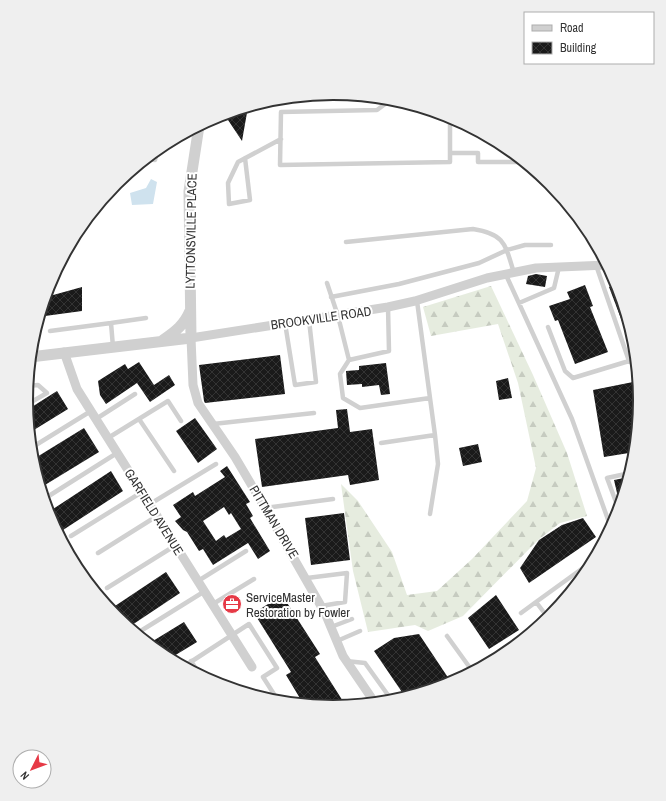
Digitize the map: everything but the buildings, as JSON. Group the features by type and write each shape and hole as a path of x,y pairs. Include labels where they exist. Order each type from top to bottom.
{"street":[{"name":"LYTTONSVILLE PLACE","path":"191,338 190,179 198,132"},
{"name":"BROOKVILLE ROAD","path":"37,356 191,338 338,316 417,301 487,278 536,268 600,265"},
{"path":"162,341 186,321 191,308"},
{"name":"PITTMAN DRIVE","path":"191,338 195,397 211,424 235,457 265,508 321,606 346,661 372,698"},
{"name":"GARFIELD AVENUE","path":"64,352 77,389 252,667"}],"lane":[{"path":"384,105 377,110 281,112 280,165 450,162 450,124"},
{"path":"245,158 250,200 229,204 228,183 238,162 245,158 281,139"},
{"path":"450,153 478,153 478,162 516,162"},
{"path":"346,242 473,228 489,231 501,239 507,250 510,274 519,303 572,419 608,520"},
{"path":"332,297 399,284 479,263 507,250 525,245 551,245"},
{"path":"548,328 565,372 573,378 629,361 596,265"},
{"path":"519,303 554,288 560,266"},
{"path":"327,283 338,316 349,360"},
{"path":"417,301 438,464 430,514"},
{"path":"388,307 389,351 349,360 340,374 343,398 360,408 430,398"},
{"path":"50,331 146,318"},
{"path":"285,323 295,385 316,382 309,320"},
{"path":"111,323 113,347"},
{"path":"33,401 47,393 38,385 34,385"},
{"path":"96,419 135,394"},
{"path":"108,438 168,401 181,420"},
{"path":"37,444 91,411"},
{"path":"211,424 314,413"},
{"path":"139,419 174,471"},
{"path":"381,443 435,435"},
{"path":"49,496 118,453"},
{"path":"150,504 216,464"},
{"path":"616,501 607,478 624,474"},
{"path":"71,536 142,492"},
{"path":"265,508 333,499"},
{"path":"98,553 157,516"},
{"path":"107,588 176,546"},
{"path":"198,580 246,551"},
{"path":"521,613 580,570"},
{"path":"306,578 347,573 345,602 321,606"},
{"path":"213,604 254,578"},
{"path":"141,631 205,591"},
{"path":"536,602 545,613"},
{"path":"331,627 352,618"},
{"path":"188,663 249,624 277,668 263,677 275,695"},
{"path":"337,641 360,631"},
{"path":"447,636 470,668"},
{"path":"191,661 195,667"},
{"path":"346,661 365,663 388,696"}],"green space":[{"path":"491,286 533,375 567,453 587,516 560,523 538,540 463,616 428,631 415,625 368,632 353,571 341,484 358,501 392,552 407,595 437,591 472,559 527,501 536,468 518,383 498,324 431,336 423,307"}],"water":[{"path":"151,179 157,182 153,204 132,205 130,193 146,188"}],"place":[{"name":"ServiceMaster Restoration by Fowler","path":"232,604"}]}
